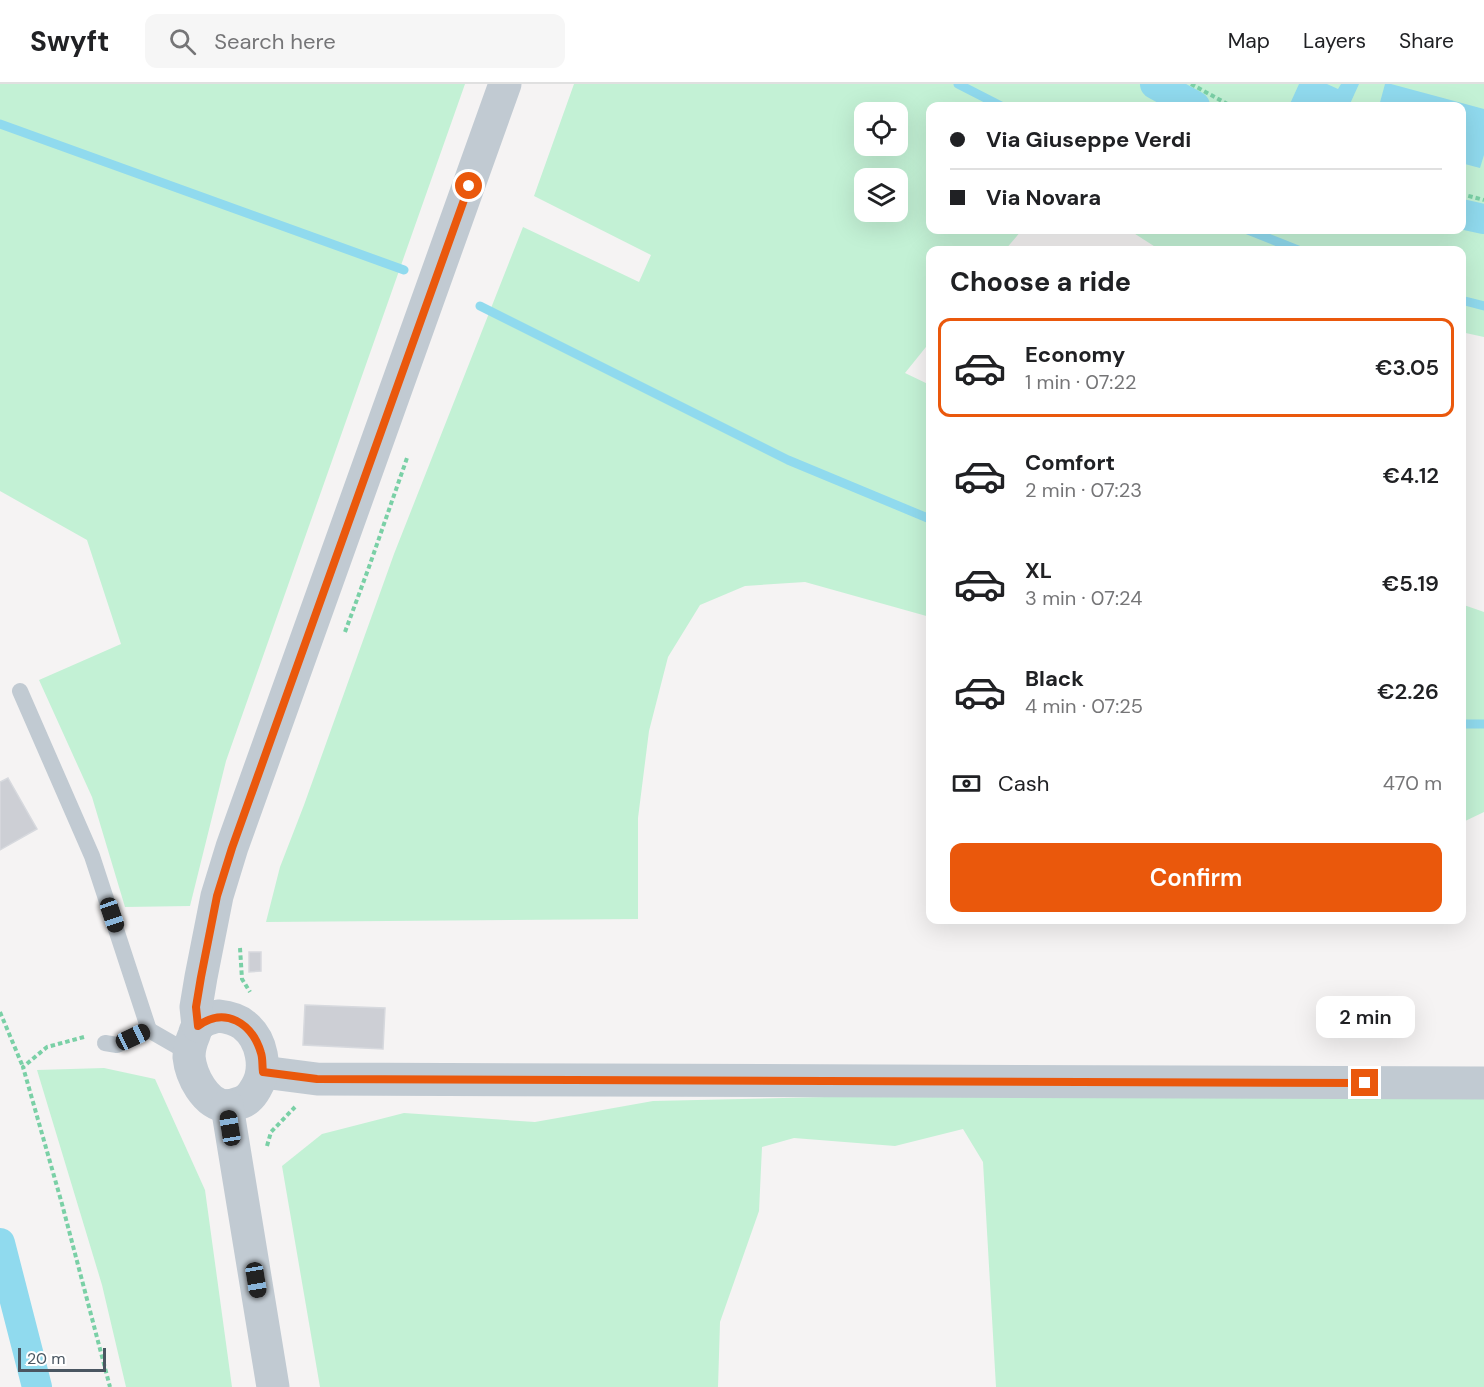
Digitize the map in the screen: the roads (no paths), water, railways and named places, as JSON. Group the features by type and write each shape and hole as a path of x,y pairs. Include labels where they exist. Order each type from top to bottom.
{"street":[{"path":"217,1024 189,1059 203,1091 216,1102 227,1106 250,1099 263,1072 262,1054 254,1035 244,1025 217,1024 196,1007 217,896 236,836 506,84"},
{"path":"263,1072 317,1079 1484,1083"},
{"path":"227,1106 273,1387"}],"lane":[{"path":"20,691 92,856 149,1030"},
{"path":"111,1044 149,1030 217,1024"}],"water":[{"path":"1299,84 1327,84 1338,89 1341,84 1359,84 1351,102 1291,102"},
{"path":"1385,84 1391,84 1458,102 1380,102"},
{"path":"1466,104 1484,109 1484,155 1480,168 1466,164"}],"waterway":[{"path":"958,84 993,102"},
{"path":"1155,84 1188,102"},
{"path":"0,124 404,270"},
{"path":"1466,215 1484,219"},
{"path":"1258,234 1288,246"},
{"path":"1466,301 1484,306"},
{"path":"480,306 788,460 926,517"},
{"path":"1466,724 1484,724"},
{"path":"0,1243 37,1387"}]}
